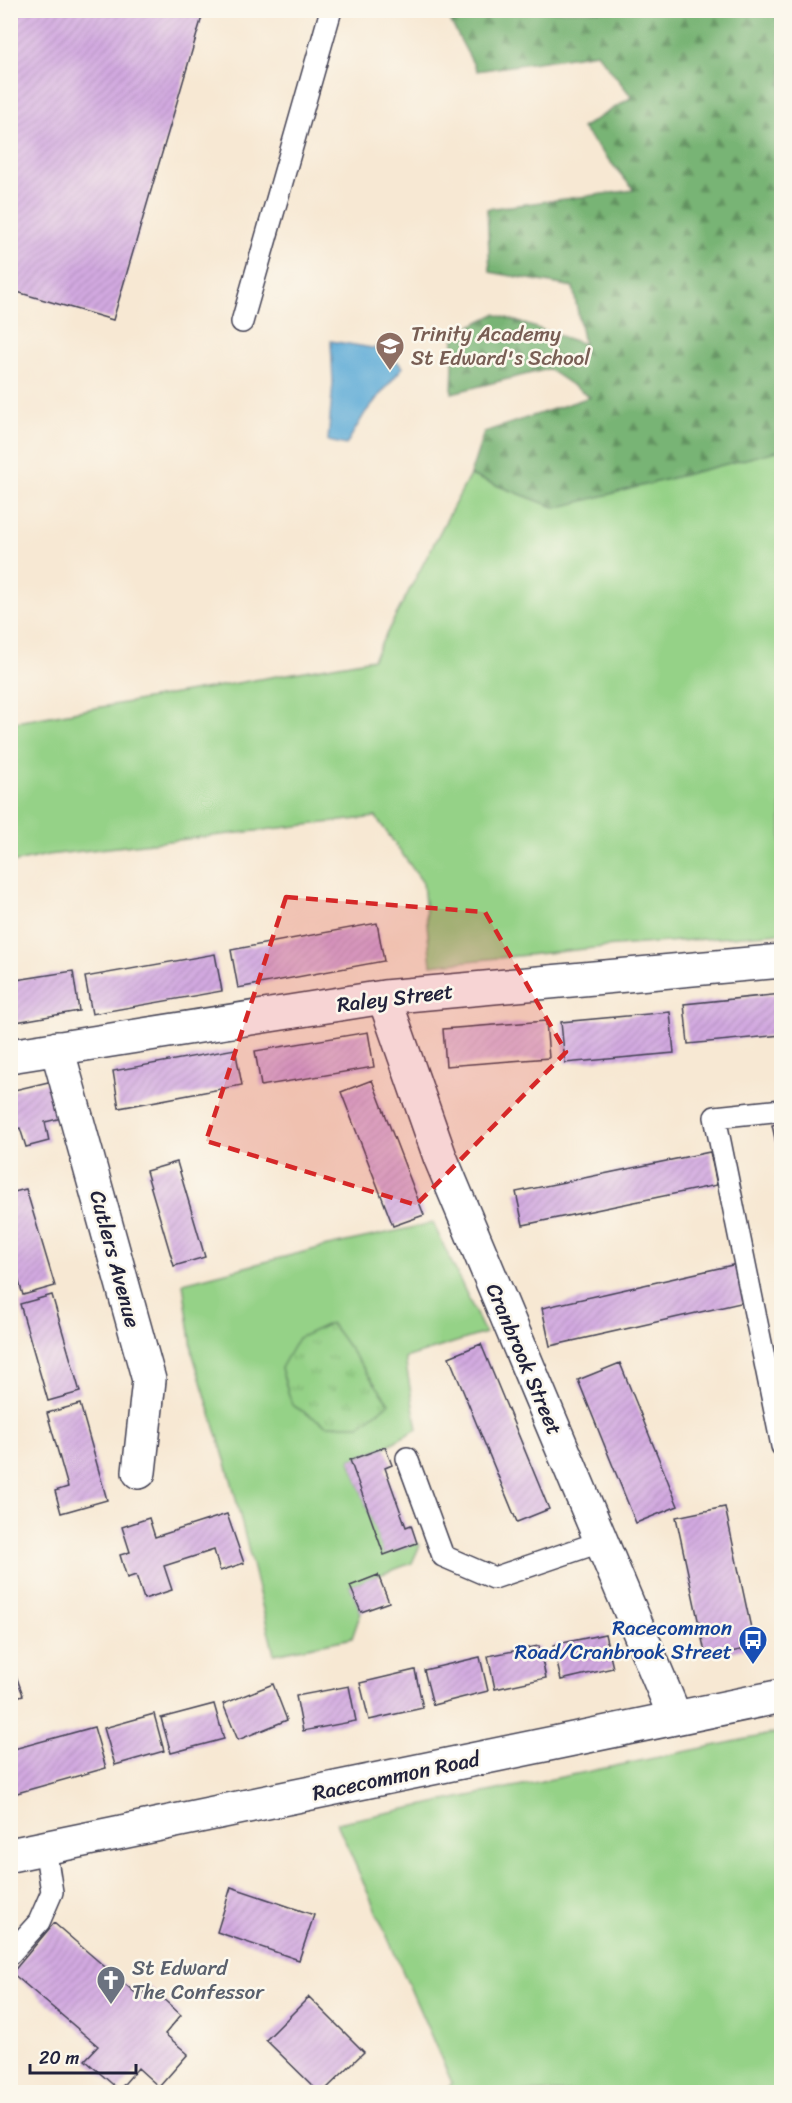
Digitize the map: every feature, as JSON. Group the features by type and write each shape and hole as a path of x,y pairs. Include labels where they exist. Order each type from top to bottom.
{"street":[{"name":"Raley Street","path":"10,1056 384,997 782,961"},
{"name":"Cranbrook Street","path":"384,997 441,1157 675,1717"},
{"name":"Cutlers Avenue","path":"57,1048 149,1380 139,1472"},
{"name":"Racecommon Road","path":"10,1855 782,1696"}],"lane":[{"path":"242,322 332,10"},
{"path":"782,1110 715,1117 782,1446"},
{"path":"407,1458 443,1556 494,1578 600,1542"},
{"path":"10,1954 39,1922 52,1892 45,1847"}],"highlighted area":[{"path":"286,897 485,912 566,1052 416,1205 206,1141"}],"green space":[{"path":"445,11 774,11 782,32 781,450 556,508 470,475 484,432 590,397 548,369 452,393 454,334 495,314 584,344 573,287 490,272 487,209 634,190 582,128 632,97 597,53 477,71"},
{"path":"781,364 781,933 604,947 431,965 423,883 376,817 48,855 11,863 11,723 373,659 470,475 557,508"},
{"path":"433,1223 485,1333 405,1358 417,1429 385,1447 350,1460 384,1554 417,1543 420,1545 412,1563 350,1586 361,1612 352,1638 274,1654 232,1483 193,1355 183,1283 323,1247"},
{"path":"331,1323 389,1403 360,1425 326,1425 292,1405 281,1368 298,1338"},
{"path":"781,1732 781,2092 445,2092 452,2083 337,1823"}],"water":[{"path":"331,341 384,350 403,367 365,413 346,445 328,441 333,383"}],"building":[{"path":"12,10 204,10 113,320 10,290 10,16"},
{"path":"377,923 384,961 238,988 231,950"},
{"path":"215,954 222,991 92,1014 85,977"},
{"path":"73,971 79,1011 10,1023 10,981"},
{"path":"782,994 782,1035 688,1044 684,1004"},
{"path":"670,1012 674,1053 565,1063 561,1022"},
{"path":"546,1021 549,1058 446,1066 443,1029"},
{"path":"368,1032 374,1067 261,1086 255,1051"},
{"path":"235,1049 242,1085 119,1108 113,1071"},
{"path":"57,1080 66,1117 45,1122 49,1141 26,1147 20,1128 10,1130 10,1091"},
{"path":"372,1080 424,1215 393,1226 341,1092"},
{"path":"782,1123 782,1165 781,1166 772,1125"},
{"path":"710,1152 717,1185 523,1225 516,1192"},
{"path":"177,1162 205,1257 174,1266 146,1171"},
{"path":"26,1189 55,1286 23,1295 10,1252 10,1193"},
{"path":"737,1264 745,1302 550,1346 542,1308"},
{"path":"52,1295 80,1392 48,1401 20,1304"},
{"path":"481,1344 549,1509 517,1522 449,1357"},
{"path":"620,1363 678,1506 636,1523 578,1380"},
{"path":"80,1404 107,1500 61,1513 55,1491 68,1487 47,1413"},
{"path":"385,1447 392,1465 385,1468 406,1527 411,1525 417,1543 384,1555 350,1460"},
{"path":"725,1507 755,1647 706,1657 676,1517"},
{"path":"227,1514 244,1563 220,1571 214,1550 164,1566 172,1590 144,1599 136,1575 127,1578 120,1555 130,1552 122,1527 149,1518 155,1537"},
{"path":"378,1575 389,1602 361,1612 350,1586"},
{"path":"605,1634 613,1668 561,1680 553,1645"},
{"path":"539,1646 546,1678 495,1689 488,1656"},
{"path":"480,1657 488,1691 433,1705 424,1670"},
{"path":"10,1659 23,1695 10,1699"},
{"path":"415,1670 423,1708 369,1720 360,1683"},
{"path":"273,1684 287,1720 238,1740 223,1704"},
{"path":"349,1686 356,1721 303,1731 296,1696"},
{"path":"214,1704 224,1739 171,1753 161,1718"},
{"path":"154,1714 164,1751 115,1765 104,1728"},
{"path":"94,1727 106,1768 10,1795 10,1750"},
{"path":"231,1887 314,1915 299,1960 217,1932"},
{"name":"St Edward The Confessor","path":"54,1923 140,1997 149,1986 181,2015 165,2034 188,2054 159,2087 138,2068 119,2090 85,2060 98,2046 12,1973"},
{"path":"309,1997 364,2052 323,2092 319,2092 266,2040"}],"place":[{"name":"Trinity Academy St Edward's School","path":"390,372"},
{"name":"Racecommon Road/Cranbrook Street","path":"753,1666"},
{"name":"St Edward The Confessor","path":"111,2006"}]}
